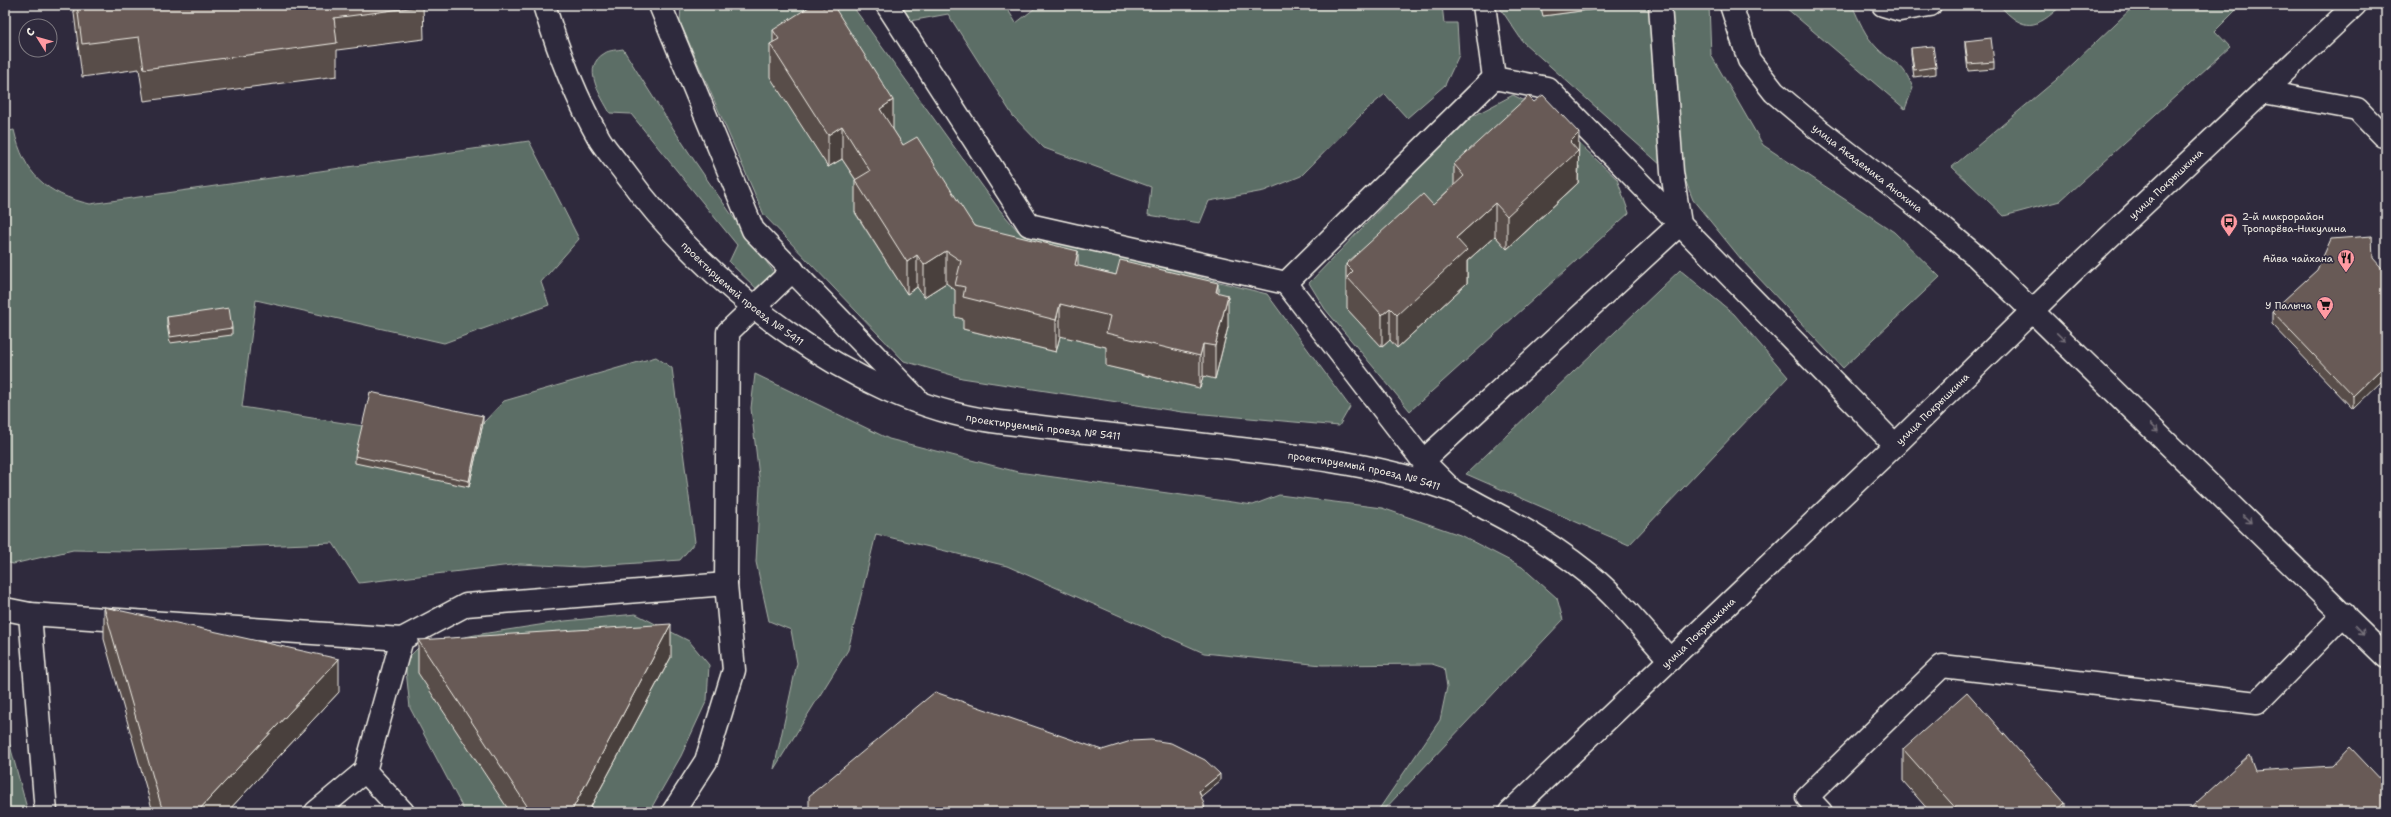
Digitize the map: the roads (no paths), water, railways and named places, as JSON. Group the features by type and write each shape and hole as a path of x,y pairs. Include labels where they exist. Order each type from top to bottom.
{"street":[{"name":"проектируемый проезд № 5411","path":"544,5 559,55 601,140 643,198 692,252 754,307 842,366 885,389 922,404 988,420 1295,455 1391,472 1454,492 1527,529 1590,574 1629,614 1670,660"},
{"path":"660,5 753,230 922,404"},
{"path":"887,5 1029,224 1286,283 1423,461 1454,492"},
{"path":"1484,5 1494,78"},
{"path":"1660,5 1672,172 1680,224"},
{"name":"улица Академика Анохина","path":"1731,5 1749,60 1774,92 1819,130 1922,210 1977,257 2385,655"},
{"path":"1883,5 1900,10 1930,5"},
{"name":"улица Покрышкина","path":"1510,812 1896,445 2033,310 2355,5"},
{"path":"1286,283 1494,78"},
{"path":"1494,78 1547,88 1896,445"},
{"path":"2264,92 2357,109 2385,136"},
{"path":"1423,461 1680,224"},
{"path":"673,812 706,761 734,670 726,584 728,332 793,270"},
{"path":"5,609 30,614 402,639 466,604 726,584"},
{"path":"30,614 46,812"},
{"path":"1820,812 1807,797 1942,666 2257,703 2344,614"},
{"path":"316,812 364,771 402,639"},
{"path":"364,771 403,812"}],"place":[{"name":"2-й микрорайон Тропарёва-Никулина","path":"2229,237"},
{"name":"Айва чайхана","path":"2346,273"},
{"name":"У Палыча","path":"2325,320"}]}
